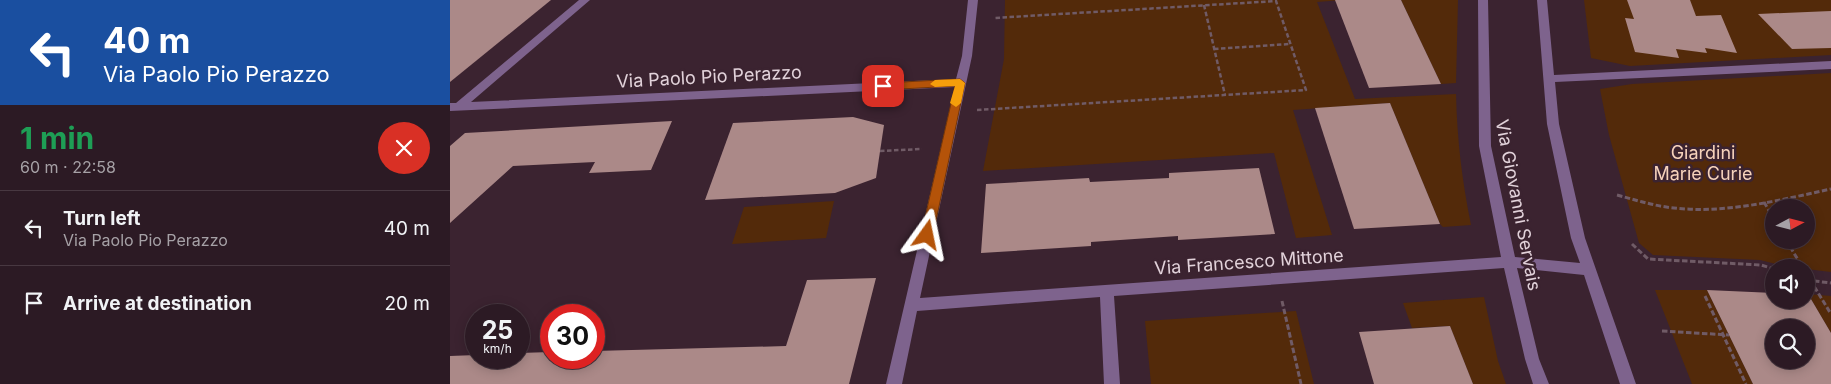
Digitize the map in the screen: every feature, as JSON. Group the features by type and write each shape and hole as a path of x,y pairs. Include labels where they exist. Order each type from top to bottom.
{"street":[{"path":"453,110 585,0"},
{"path":"894,384 967,56 973,0"},
{"name":"Via Giovanni Servais","path":"1483,0 1483,108 1486,146 1509,262 1532,359 1541,384"},
{"path":"1542,0 1553,124 1578,238 1628,384"},
{"path":"1549,79 1831,65"},
{"name":"Via Paolo Pio Perazzo","path":"453,110 960,83"},
{"name":"Via Francesco Mittone","path":"912,305 1509,262 1589,270"},
{"path":"1107,292 1112,384"}],"path":[{"path":"954,112 1306,90 1276,1 971,19"},
{"path":"1204,5 1225,95"},
{"path":"1214,50 1290,44"},
{"path":"880,151 946,148"},
{"path":"1617,195 1678,209 1706,210 1764,202 1831,189"},
{"path":"1632,244 1648,259 1765,266"},
{"path":"1277,278 1301,384"},
{"path":"1815,282 1831,283"},
{"path":"1815,287 1831,314"},
{"path":"1705,296 1746,384"},
{"path":"1662,331 1729,335"}],"green space":[{"path":"1005,0 1343,0 1317,2 1355,99 1456,94 1461,160 1471,225 1443,227 1440,224 1390,103 1293,110 1332,235 1296,238 1274,153 983,171 1004,59"},
{"path":"1401,0 1458,0 1456,83 1441,84"},
{"path":"1584,0 1831,0 1831,55 1630,66 1591,58"},
{"name":"Giardini Marie Curie","path":"1831,73 1831,272 1815,270 1815,259 1765,259 1765,261 1653,255 1639,243 1609,135 1600,89 1632,84"},
{"path":"834,201 826,238 732,244 744,207"},
{"path":"1655,290 1707,290 1753,384 1692,384"},
{"path":"1815,295 1831,296 1831,333 1815,306"},
{"path":"1484,297 1498,361 1506,384 1473,384 1450,326 1412,328 1403,303"},
{"path":"1296,311 1314,384 1151,384 1145,321"}],"building":[{"path":"450,0 551,0 450,82"},
{"path":"1335,0 1401,0 1441,84 1369,88"},
{"path":"1627,0 1690,0 1696,16 1721,15 1737,53 1705,48 1707,53 1676,49 1679,58 1635,52 1625,18 1634,19"},
{"path":"1831,11 1831,48 1792,49 1758,14"},
{"path":"1390,103 1440,224 1354,229 1315,108"},
{"path":"853,117 884,125 876,178 835,193 705,200 733,123"},
{"path":"672,121 651,170 589,173 595,162 513,166 450,223 450,146 465,133"},
{"path":"1259,168 1275,234 1178,240 1178,236 1091,242 1091,246 981,253 986,184 1089,178 1090,182 1169,178 1169,173"},
{"path":"876,278 849,384 450,384 450,356 465,355 465,369 530,369 530,353 540,352 540,369 605,369 605,351 786,346 807,280"},
{"path":"1707,290 1765,293 1765,309 1815,309 1815,306 1831,333 1831,384 1753,384"},
{"path":"1450,326 1473,384 1374,384 1359,332"}],"slow traffic":[{"path":"935,84 960,83 956,103"}],"route":[{"path":"883,86 960,83 927,235"}]}
